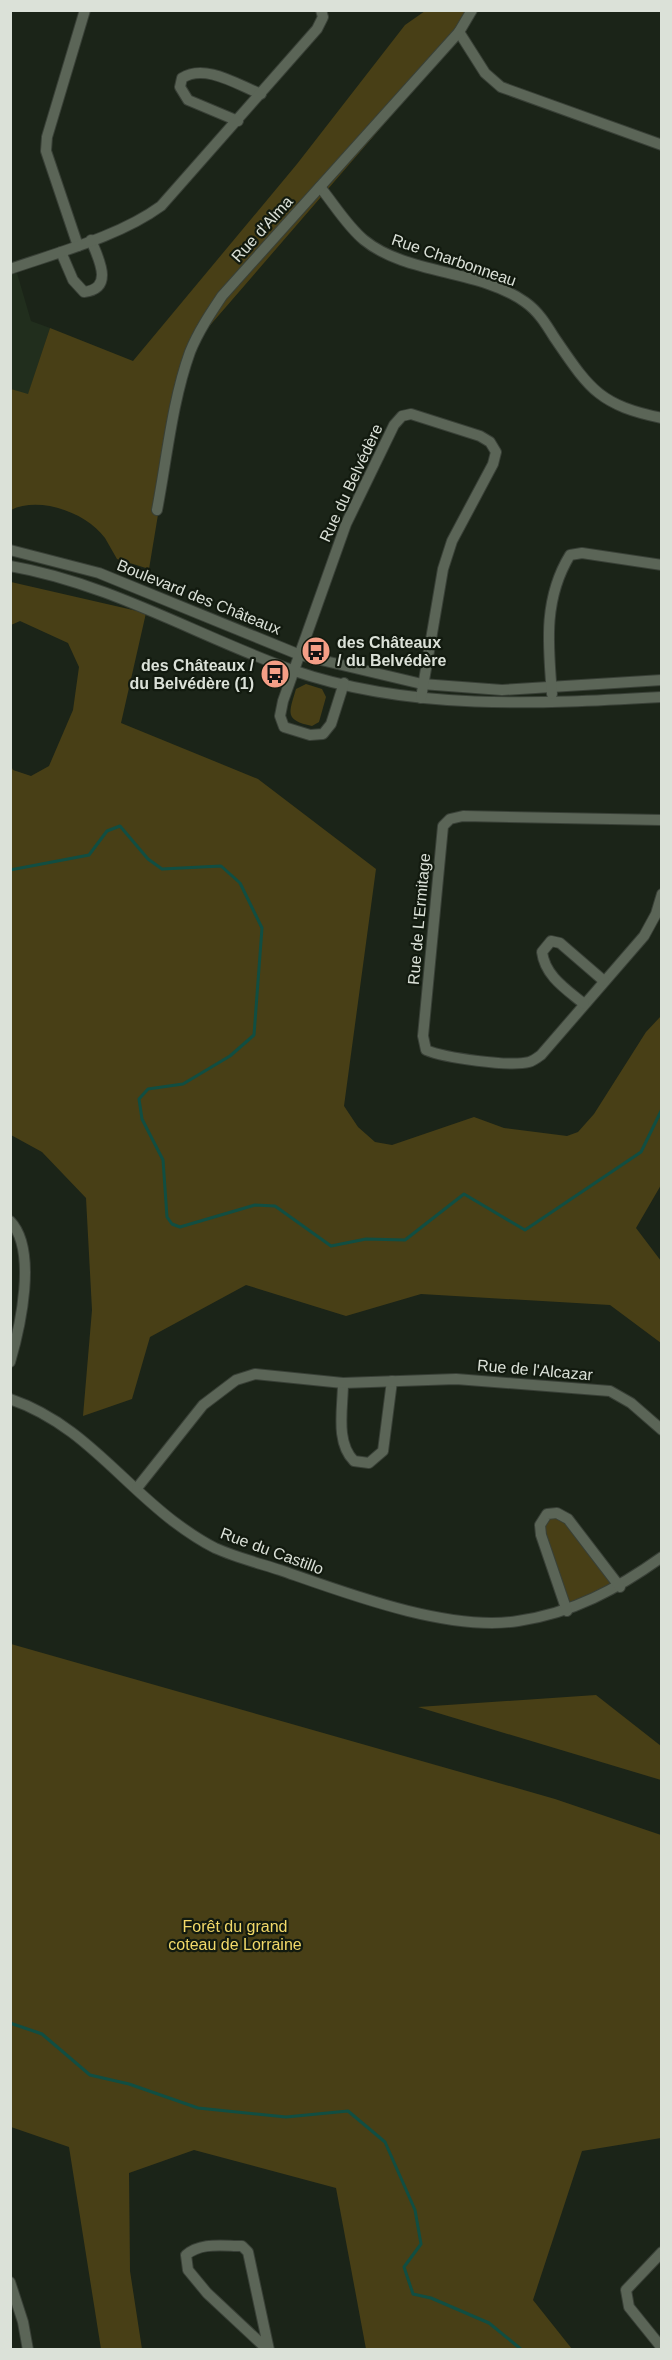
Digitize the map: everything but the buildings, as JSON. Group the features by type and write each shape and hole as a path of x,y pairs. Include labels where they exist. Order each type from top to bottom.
{"street":[{"path":"78,246 46,151 47,137 85,10"},
{"path":"10,269 78,246 146,217 161,206 317,29 323,17 321,10"},
{"name":"Rue d'Alma","path":"157,510 182,383 190,352 202,326 222,296 459,32 472,10"},
{"path":"459,32 485,73 501,87 662,146"},
{"path":"238,121 188,100 180,87 182,78 192,72 203,72 261,94"},
{"name":"Rue Charbonneau","path":"320,187 363,240 390,255 486,284 524,301 539,315 588,387 607,401 634,413 662,418"},
{"path":"61,252 78,288 84,292 92,291 99,286 104,272 92,240"},
{"name":"Rue du Belvédère","path":"294,670 346,524 394,424 402,416 411,414 480,436 490,442 496,452 493,464 452,541 442,569 421,698"},
{"name":"Boulevard des Châteaux","path":"10,550 99,573 300,655 422,684 502,690 662,680"},
{"path":"552,704 547,634 551,599 560,571 570,555 582,553 662,565"},
{"name":"Boulevard des Châteaux","path":"10,566 102,592 294,670 344,683 421,698 482,703 552,704 662,697"},
{"path":"294,670 280,716 284,727 310,735 323,734 331,724 344,683"},
{"name":"Rue de L'Ermitage","path":"662,820 463,816 450,819 442,826 423,1036 426,1050 438,1055 512,1063 530,1062 541,1055 644,936 656,914 662,894"},
{"path":"584,1004 550,975 544,964 542,952 552,941 560,943 604,981"},
{"path":"10,1221 22,1248 25,1272 23,1319 10,1362"},
{"name":"Rue de l'Alcazar","path":"137,1488 203,1405 236,1380 255,1374 344,1383 439,1378 610,1391 631,1403 662,1430"},
{"path":"344,1383 342,1439 345,1452 354,1461 369,1463 383,1451 392,1381"},
{"name":"Rue du Castillo","path":"10,1399 45,1413 68,1428 173,1520 214,1547 342,1592 424,1613 467,1621 516,1622 567,1611 620,1587 662,1557"},
{"path":"567,1611 541,1535 540,1525 547,1514 557,1513 568,1519 620,1587"},
{"path":"242,2246 248,2252 264,2318 268,2349 207,2293 188,2270 186,2255 194,2248 242,2246"},
{"path":"662,2252 626,2290 629,2307 662,2348"},
{"path":"10,2282 23,2322 28,2349"}],"shaded area":[{"path":"17,273 31,321 50,328 28,395 11,389 11,275"}],"green space":[{"path":"425,11 477,11 462,34 193,345 180,382 149,569 117,559 97,529 74,514 48,506 35,505 11,510 11,389 28,394 50,328 133,361 297,164 405,25"},
{"path":"11,582 146,613 121,723 258,779 376,869 344,1106 358,1127 375,1142 392,1145 474,1117 504,1128 567,1136 578,1132 594,1114 646,1032 661,1016 661,1185 636,1228 661,1261 661,1343 610,1305 421,1294 346,1316 246,1285 150,1337 132,1399 83,1416 92,1310 86,1198 42,1152 11,1135 10,764 13,770 31,776 49,766 73,710 79,667 68,643 20,621 11,625"},
{"path":"306,684 322,689 326,697 319,722 312,726 297,721 291,714 296,689"},
{"path":"557,1513 620,1587 567,1611 541,1535 547,1514"},
{"name":"Forêt du grand coteau de Lorraine","path":"11,1644 555,1799 661,1835 661,2138 582,2151 533,2300 572,2349 366,2349 336,2188 194,2150 129,2173 130,2271 142,2349 101,2349 69,2147 11,2127"},
{"path":"596,1695 661,1746 661,1780 418,1707"}],"waterway":[{"path":"10,870 89,855 107,831 120,826 148,859 162,869 221,866 240,883 262,928 254,1035 230,1056 183,1084 148,1089 139,1099 142,1119 163,1160 167,1217 172,1224 180,1227 255,1205 275,1206 331,1246 366,1239 405,1240 464,1194 525,1230 641,1152 662,1109"},
{"path":"10,2023 42,2034 90,2075 129,2084 198,2108 286,2117 348,2111 385,2142 415,2210 421,2244 404,2267 413,2294 431,2298 489,2323 522,2350"}],"place":[{"name":"des Châteaux / du Belvédère","path":"316,651"},
{"name":"des Châteaux / du Belvédère (1)","path":"275,674"}]}
